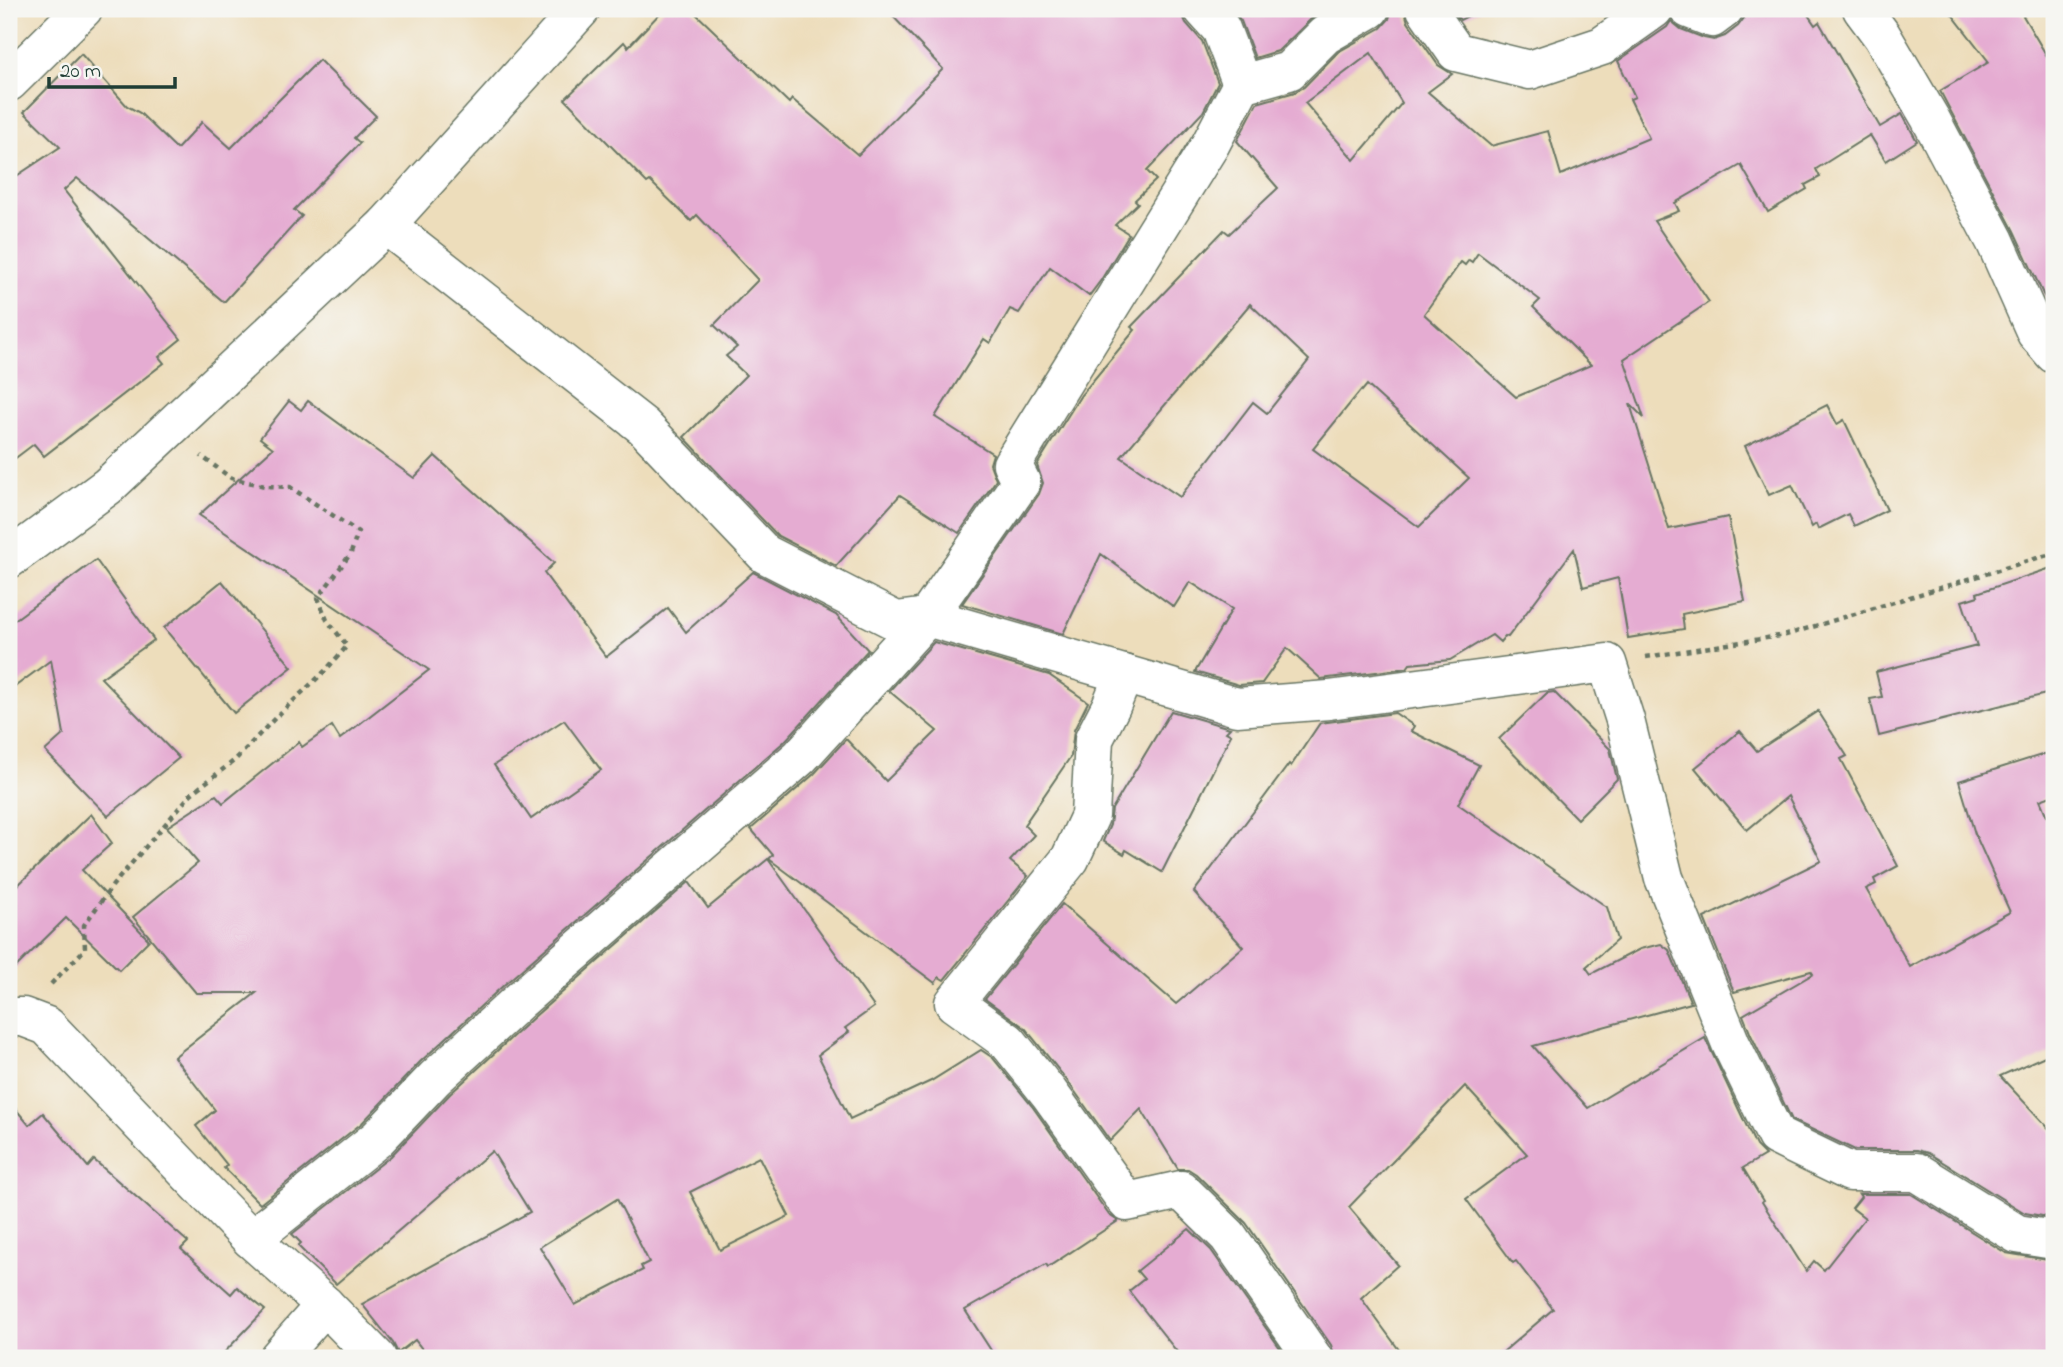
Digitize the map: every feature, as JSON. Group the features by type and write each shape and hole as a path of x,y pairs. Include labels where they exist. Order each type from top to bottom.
{"street":[{"path":"9,82 83,9"},
{"path":"9,559 108,486 386,225 581,9"},
{"path":"251,1239 377,1139 435,1078 519,1000 800,757 927,617 1021,482 1012,464 1210,145 1242,84 1222,29 1203,9"},
{"path":"1242,84 1289,72 1325,35 1370,9"},
{"path":"1426,9 1457,52 1530,70 1602,46 1654,9"},
{"path":"1689,9 1712,18 1724,9"},
{"path":"1862,9 1882,36 1930,118 1995,241 2036,333 2054,354"},
{"path":"386,225 643,426 765,554 896,621 927,617 1237,707 1329,700 1607,663 1625,720 1664,878 1731,1044 1776,1136 1850,1172 1917,1172 2017,1234 2054,1240"},
{"path":"1124,674 1094,739 1090,816 1070,859 954,1003 1008,1041 1127,1202 1181,1190 1200,1208 1228,1236 1313,1358"},
{"path":"16,1017 47,1026 251,1239 326,1305 377,1358"},
{"path":"278,1358 326,1305"}],"path":[{"path":"16,1017 85,950 84,925 113,885 191,794 235,760 347,646 327,620 318,598 351,553 358,532 290,486 265,486 231,478 197,453 172,426"},
{"path":"1607,663 1786,635 2054,553"}],"building":[{"path":"664,9 691,9 789,103 792,99 858,155 943,69 886,9 1182,9 1186,23 1202,41 1218,83 1203,112 1147,171 1156,180 1135,200 1138,203 1115,225 1129,234 1101,280 1089,296 1050,267 1019,313 1010,309 990,343 984,339 935,417 993,454 990,464 996,480 959,533 900,495 836,566 778,536 684,437 746,375 726,356 737,347 714,325 758,280 697,215 691,221 650,181 647,183 565,99 624,42 628,47"},
{"path":"1232,9 1322,11 1278,51 1255,58 1241,21"},
{"path":"1392,9 1404,9 1408,22 1438,65 1452,74 1428,92 1491,146 1548,131 1561,175 1649,138 1630,99 1635,97 1618,61 1667,27 1671,21 1681,29 1714,40 1738,26 1744,18 1745,9 1804,9 1815,25 1819,22 1880,127 1902,114 1917,141 1886,161 1870,135 1816,169 1820,177 1805,185 1807,189 1768,212 1741,165 1675,203 1679,211 1654,221 1709,302 1624,359 1644,418 1630,404 1669,529 1728,517 1745,601 1682,614 1684,629 1628,638 1618,578 1583,587 1574,549 1508,637 1505,636 1500,642 1492,635 1450,660 1321,679 1287,648 1262,683 1239,685 1195,672 1232,609 1190,582 1174,607 1101,554 1063,634 962,604 1039,494 1043,483 1037,465 1081,395 1135,330 1131,327 1224,230 1229,234 1278,188 1237,141 1257,103 1304,87 1338,52 1381,28 1389,19","holes":["1371,53 1402,103 1354,160 1305,103","1478,253 1540,300 1533,307 1591,365 1516,397 1424,314 1461,262 1465,265 1469,260 1472,262","1250,304 1309,360 1267,413 1253,402 1180,497 1121,457","1367,385 1469,478 1419,527 1313,449"]},
{"path":"1452,9 1482,9 1460,20"},
{"path":"1948,9 2019,9 2054,68 2054,313 1940,91 1989,62"},
{"path":"81,54 127,106 140,113 177,149 202,122 231,148 319,60 376,116 354,138 360,143 294,210 302,216 224,302 77,178 64,190 181,339 159,357 164,363 44,456 34,444 9,463 9,181 60,147 24,112"},
{"path":"289,401 301,410 308,401 414,478 435,456 554,563 544,573 606,657 668,608 686,632 753,572 836,615 868,650 785,741 505,984 420,1062 362,1123 260,1204 224,1168 227,1165 196,1126 215,1110 174,1057 256,993 196,993 133,917 198,863 167,827 216,795 223,803 299,742 302,747 332,726 340,739 429,670 199,515 273,448 260,438","holes":["564,720 601,770 531,819 494,765"]},
{"path":"1827,405 1837,424 1844,420 1887,510 1854,526 1848,514 1818,529 1816,524 1812,527 1792,485 1769,495 1745,446"},
{"path":"96,560 154,640 101,678 179,758 108,816 45,751 64,734 51,660 9,691 9,624"},
{"path":"2054,567 2054,692 1879,736 1870,699 1882,697 1876,672 1977,646 1962,601 1978,596 1977,593"},
{"path":"222,581 292,667 234,713 164,628"},
{"path":"934,642 1049,675 1088,702 1074,730 1071,756 1024,825 1034,835 1010,861 1028,876 944,980 939,977 935,983 769,859 773,855 751,829 814,774 846,739 886,781 937,731 889,691"},
{"path":"1554,692 1610,749 1617,779 1577,819 1499,739 1547,693"},
{"path":"1171,711 1230,728 1226,732 1231,735 1162,872 1126,850 1124,854 1103,841 1110,825 1112,809"},
{"path":"1818,711 1847,756 1841,759 1898,866 1874,879 1876,884 1866,889 1910,967 2010,912 1975,834 1959,781 2054,751 2054,795 2040,800 2054,833 2054,1052 2000,1076 2054,1134 2054,1218 2025,1213 1928,1153 1917,1150 1855,1150 1792,1120 1751,1035 1743,1015 1813,974 1811,971 1734,992 1704,918 1821,861 1788,796 1747,830 1695,768 1740,731 1757,751"},
{"path":"1395,713 1414,726 1411,731 1479,765 1458,804 1607,907 1617,940 1586,967 1591,974 1640,949 1661,944 1669,950 1691,1003 1533,1046 1588,1108 1705,1038 1756,1146 1765,1155 1743,1168 1806,1271 1814,1261 1824,1270 1865,1218 1852,1208 1861,1197 1859,1194 1911,1194 2006,1253 2054,1261 2054,1358 1496,1358 1553,1309 1516,1261 1513,1263 1466,1199 1527,1154 1465,1086 1349,1207 1398,1265 1361,1298 1405,1358 1335,1358 1331,1345 1246,1223 1196,1174 1188,1169 1178,1169 1141,1109 1110,1141 1066,1079 1025,1028 985,999 1062,904 1176,1004 1243,947 1194,892 1289,764 1291,766 1320,723"},
{"path":"91,814 112,843 82,870 149,940 119,970 66,918 9,974 9,894"},
{"path":"768,859 874,1007 845,1028 849,1032 818,1055 850,1119 931,1081 981,1050 993,1058 1032,1106 1109,1215 1118,1221 1048,1267 1046,1264 965,1310 996,1358 429,1358 415,1340 398,1353 362,1304 530,1212 492,1151 336,1284 298,1246 301,1243 292,1234 391,1156 450,1094 689,882 708,908","holes":["759,1157 789,1216 720,1250 690,1192","617,1199 649,1262 641,1266 643,1270 575,1305 540,1247"]},
{"path":"9,1101 29,1125 43,1113 88,1167 94,1160 188,1242 181,1249 231,1294 237,1287 265,1310 219,1358 9,1358"},
{"path":"1189,1229 1211,1250 1287,1358 1182,1358 1129,1291 1144,1279 1137,1271"}]}
